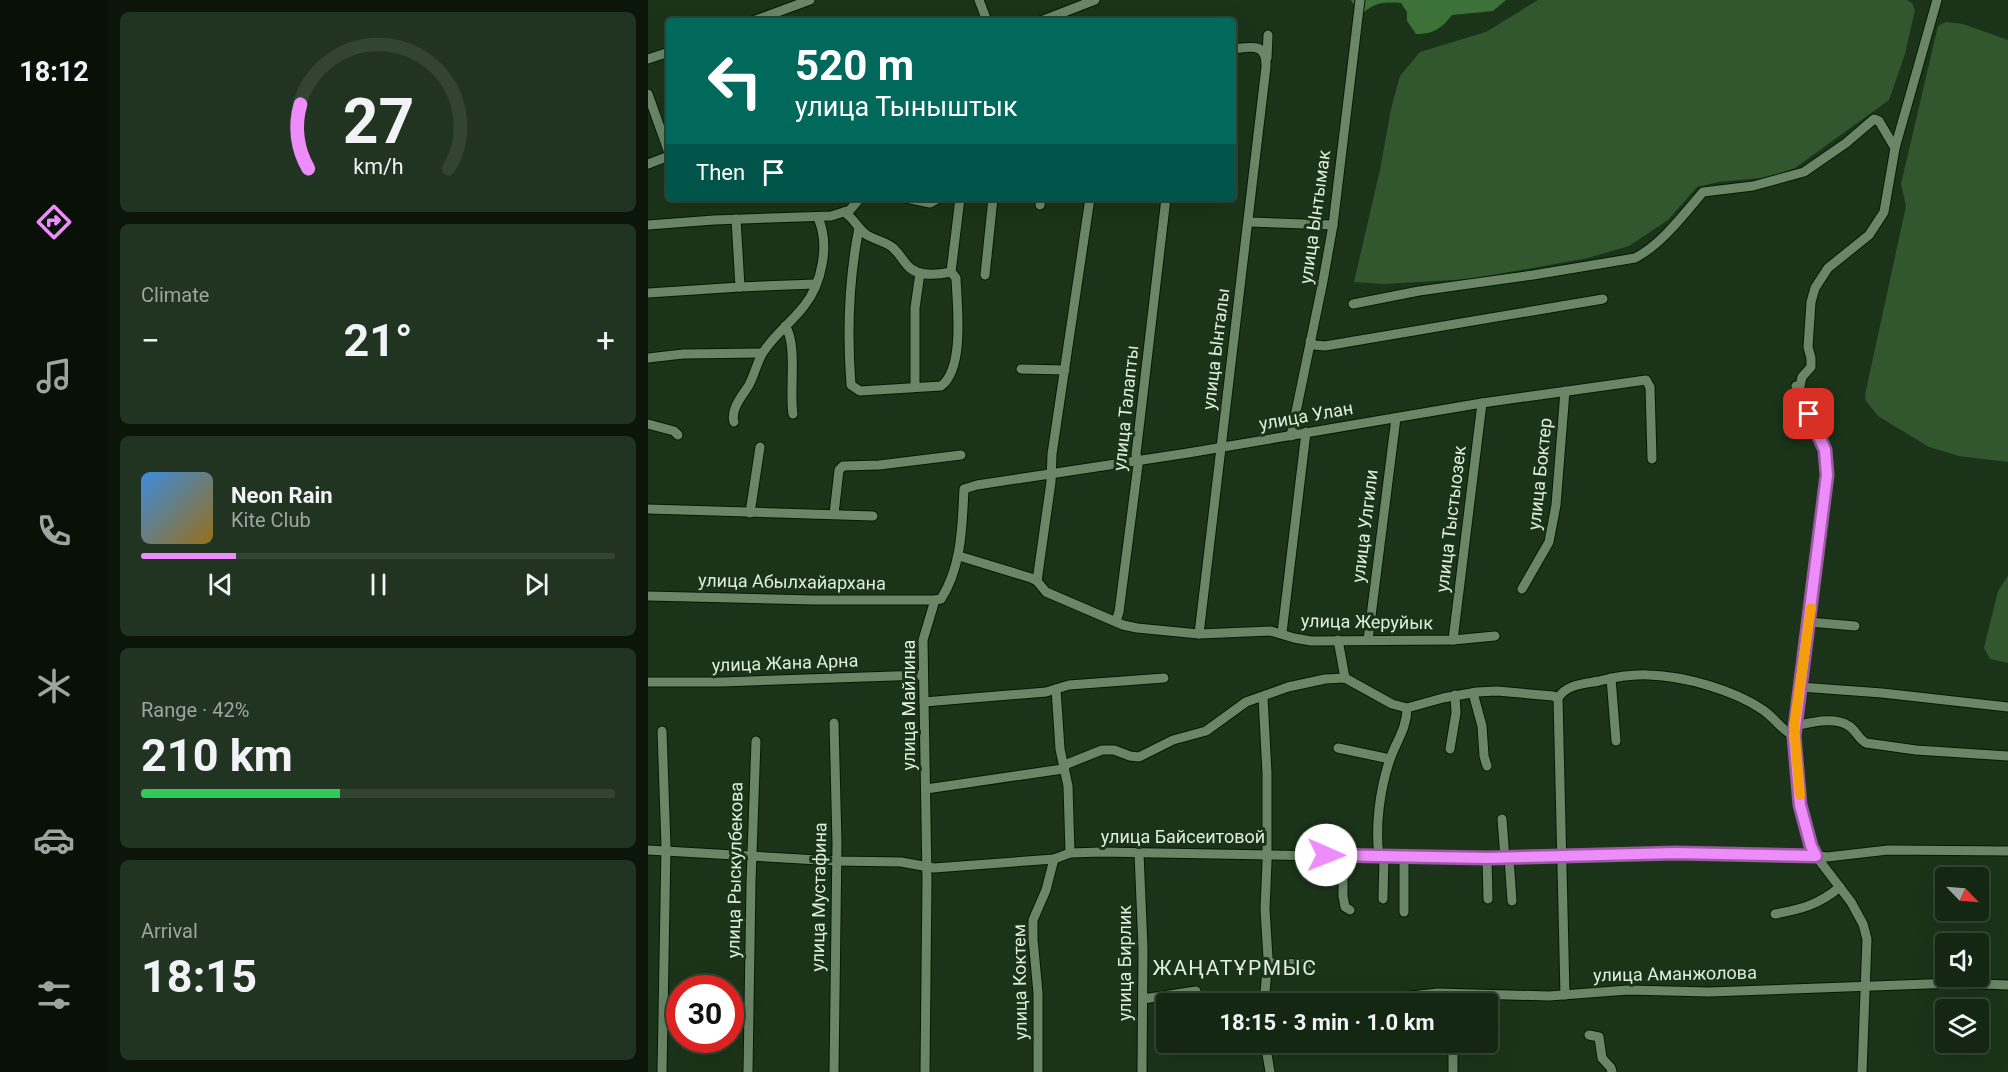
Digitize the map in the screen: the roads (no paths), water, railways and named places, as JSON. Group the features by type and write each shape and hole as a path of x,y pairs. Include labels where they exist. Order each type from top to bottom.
{"street":[{"path":"761,18 810,0"},
{"path":"979,0 986,18"},
{"path":"1049,18 1095,0"},
{"name":"улица Ынтымак","path":"1291,436 1333,225 1360,0"},
{"path":"1862,1072 1866,939 1863,924 1840,887 1816,856 1800,805 1794,726 1827,475 1825,450 1797,388 1810,367 1811,358 1808,347 1811,302 1815,288 1828,267 1869,235 1884,212 1895,148 1937,0"},
{"name":"улица Ынталы","path":"1199,634 1249,222 1268,35"},
{"path":"1236,49 1252,46 1258,48 1264,52 1266,64"},
{"path":"648,59 666,53"},
{"path":"648,94 666,145"},
{"path":"1353,304 1419,291 1635,258 1667,233 1703,192 1711,189 1754,186 1804,172 1846,143 1874,119 1879,121 1895,148"},
{"path":"648,164 666,155"},
{"path":"648,225 680,221 818,218 844,212 855,206 858,201"},
{"path":"859,228 854,254 852,287 851,385 860,391 941,386 955,360 956,278 951,272 960,201"},
{"path":"986,275 993,201"},
{"path":"1037,581 1090,201"},
{"name":"улица Талапты","path":"1116,621 1138,465 1136,460 1166,201"},
{"path":"844,212 852,217 867,235 885,241 901,255 908,266 920,273 938,275 951,272"},
{"path":"734,422 735,411 762,353 806,304 815,284 823,252 822,227 818,218"},
{"path":"736,219 740,287"},
{"path":"1249,222 1333,225"},
{"path":"915,387 915,308 920,273"},
{"path":"648,292 815,284"},
{"path":"1310,341 1314,345 1325,346 1603,299"},
{"path":"785,326 789,335 787,368 793,414"},
{"path":"648,358 683,354 762,353"},
{"path":"1021,369 1065,370"},
{"name":"улица Улан","path":"964,489 977,485 1051,475 1482,403 1635,381 1646,381 1650,387 1652,459"},
{"name":"улица Боктер","path":"1522,589 1549,542 1556,506 1565,391"},
{"name":"улица Тыстыозек","path":"1453,640 1482,403"},
{"name":"улица Улгили","path":"1368,640 1396,418"},
{"path":"648,424 674,431 678,435"},
{"path":"1282,633 1306,432"},
{"path":"750,513 760,447"},
{"path":"834,514 839,471 843,466 890,464 961,455"},
{"path":"829,467 839,471"},
{"name":"улица Майлина","path":"925,1072 926,789 923,640 935,600 941,599 945,592 959,556 964,489"},
{"path":"648,509 873,516"},
{"name":"улица Жеруйык","path":"959,556 1037,581 1046,592 1116,621 1145,629 1199,634 1271,631 1311,641 1453,640 1495,636"},
{"name":"улица Абылхайархана","path":"648,596 935,600"},
{"path":"1809,622 1855,626"},
{"path":"1338,640 1345,678 1392,704 1407,708 1455,695 1497,691 1558,698"},
{"name":"улица Жана Арна","path":"648,682 722,682 923,675"},
{"path":"1565,995 1558,698 1562,691 1569,687 1611,678 1650,675 1691,682 1728,693 1764,710 1783,731 1794,736"},
{"path":"924,702 1046,692 1070,685 1164,678"},
{"name":"улица Майлина","path":"926,789 1063,769 1067,764 1102,750 1114,750 1139,757 1173,740 1206,731 1246,702 1301,684 1345,678"},
{"path":"1611,678 1616,741"},
{"path":"1800,687 1882,693 2008,707"},
{"path":"1056,689 1060,749 1068,786 1070,854"},
{"path":"1473,693 1482,726 1486,766"},
{"path":"1450,749 1456,706 1455,695"},
{"path":"1263,697 1267,772 1265,928 1267,963 1265,993"},
{"path":"1383,899 1379,807 1390,759 1405,725 1407,708"},
{"path":"1794,726 1829,721 1849,726 1861,741 1866,743 1916,750 2008,756"},
{"name":"улица Мустафина","path":"834,723 836,861 834,1072"},
{"path":"662,731 666,851 662,1072"},
{"name":"улица Рыскулбекова","path":"748,1072 751,856 756,741"},
{"path":"1338,748 1390,759"},
{"path":"1267,772 1277,772"},
{"path":"1503,819 1512,901"},
{"name":"улица Байсеитовой","path":"648,850 836,861 901,862 934,868 973,867 1054,859 1070,854 1507,858 1676,853 1838,856 1888,850 2008,851"},
{"name":"улица Бирлик","path":"1139,853 1143,999 1142,1072"},
{"path":"1343,856 1343,896 1345,907 1350,910"},
{"path":"1404,856 1404,912"},
{"path":"1487,858 1488,900"},
{"name":"улица Коктем","path":"1038,1072 1038,993 1033,939 1034,920 1046,890 1054,859"},
{"path":"1775,914 1803,909 1840,887"},
{"path":"1267,963 1309,964"},
{"name":"улица Аманжолова","path":"1498,994 1565,995 1628,990 1709,992 1955,983 2008,985"},
{"path":"1143,999 1196,991"},
{"path":"1589,1035 1599,1037 1602,1058 1612,1072"},
{"path":"1264,1053 1264,1061 1270,1072"},
{"path":"1453,1053 1453,1072"}],"district":[{"name":"ЖАҢАТҰРМЫС","path":"1235,968"}]}
